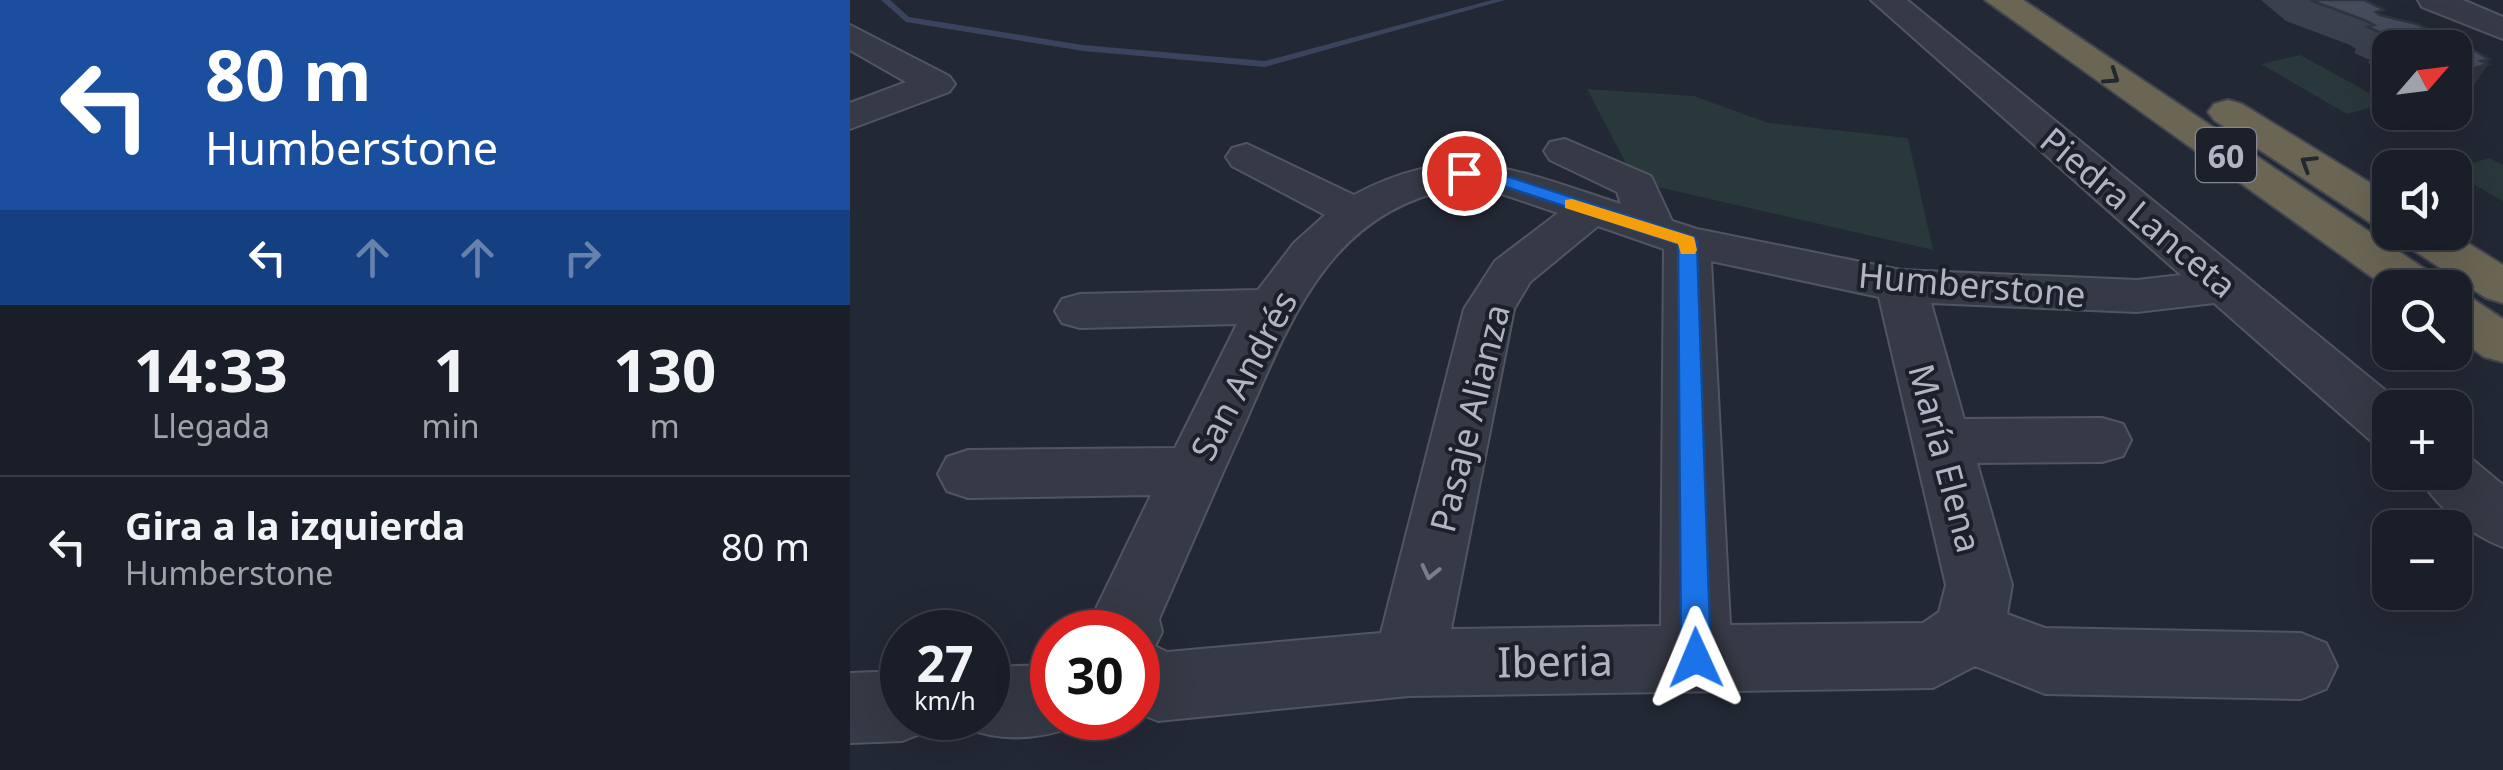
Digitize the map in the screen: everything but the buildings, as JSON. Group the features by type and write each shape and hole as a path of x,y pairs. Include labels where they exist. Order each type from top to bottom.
{"highway":[{"name":"60","path":"2036,6 2372,204"},
{"name":"60","path":"2036,6 2395,270"},
{"path":"2445,250 2503,287"},
{"path":"2472,323 2503,344"}],"street":[{"name":"Piedra Lanceta","path":"1888,0 2372,410"},
{"path":"2429,3 2503,30"},
{"path":"850,36 936,84 850,117"},
{"path":"1564,151 1636,186 1670,235 1696,658"},
{"path":"1247,158 1355,213"},
{"name":"Humberstone","path":"1431,177 1464,173 1491,176 1670,235 1901,286 2137,296 2228,286"},
{"name":"San Andrés","path":"1130,610 1272,306 1309,256 1355,213 1402,186 1431,177"},
{"name":"Pasaje Alianza","path":"1409,663 1489,309 1512,272 1590,210"},
{"name":"María Elena","path":"1901,286 1979,585 1969,630"},
{"path":"1080,310 1272,306"},
{"path":"1940,441 2102,440"},
{"path":"968,474 1192,471"},
{"path":"2467,490 2503,521"},
{"path":"1969,630 2045,661 2300,666"},
{"name":"Iberia","path":"1160,686 1409,663 1932,655 1969,630"},
{"path":"850,708 880,707"}],"shaded area":[{"path":"2300,55 2372,94 2372,107 2347,114 2261,64"},
{"path":"1587,89 1694,96 1768,123 1908,138 1933,250 1636,182"},
{"path":"2489,158 2503,165 2503,201 2472,184 2472,163"}],"waterway":[{"path":"885,0 906,19 1083,48 1265,64 1501,0"}],"slow traffic":[{"path":"1572,204 1688,241 1688,250"}],"route":[{"path":"1464,173 1491,176 1688,241 1696,658"}]}
